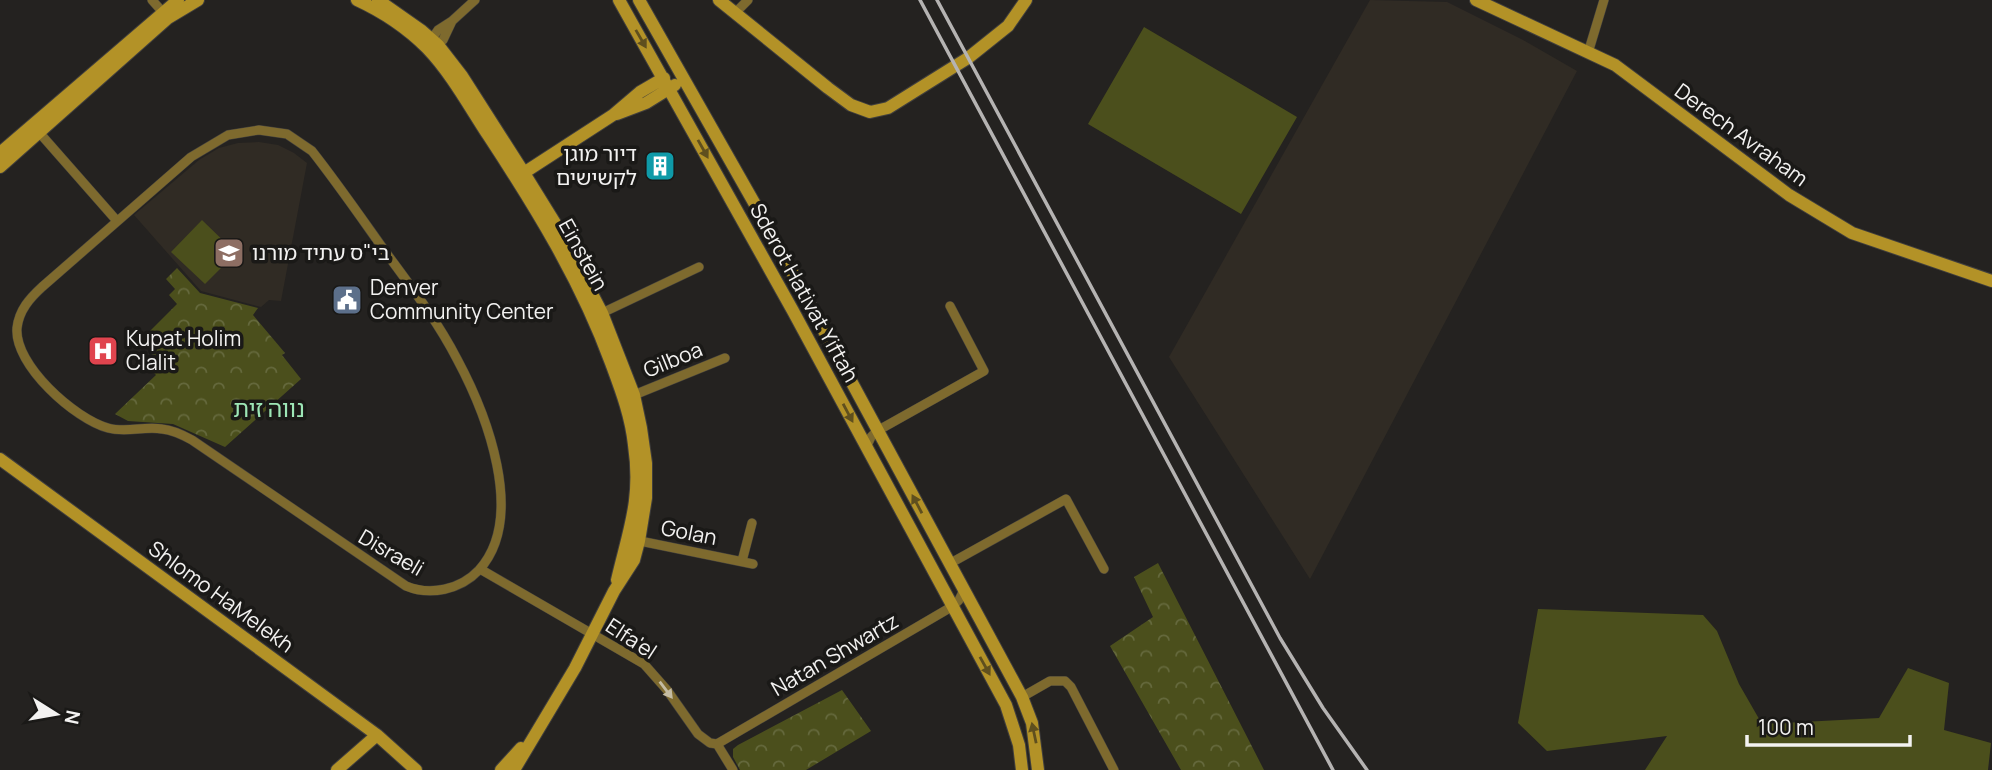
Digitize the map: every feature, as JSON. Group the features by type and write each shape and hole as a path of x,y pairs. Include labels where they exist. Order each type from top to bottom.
{"street":[{"path":"152,0 165,15"},
{"path":"0,167 36,129 165,15 178,0"},
{"path":"165,15 198,0"},
{"name":"Einstein","path":"357,0 432,44"},
{"name":"Einstein","path":"378,0 432,44 453,82 558,228 602,313 634,395 646,463 646,498 634,540"},
{"path":"432,44 475,0"},
{"name":"Sderot Hativat Yiftah","path":"619,0 1006,705 1019,745 1022,770"},
{"name":"Sderot Hativat Yiftah","path":"639,0 765,222 1022,697 1032,723 1038,770"},
{"path":"719,0 851,106 870,112 888,108 993,39 1008,26 1026,0"},
{"path":"736,12 748,0"},
{"name":"Derech Avraham","path":"1476,0 1615,65 1789,195 1852,233 1992,281"},
{"path":"1588,53 1604,0"},
{"path":"520,175 613,115 630,99 681,76"},
{"path":"0,153 36,129"},
{"path":"36,129 117,221"},
{"name":"Disraeli","path":"259,130 274,131 293,137 312,151 435,321 458,360 471,390 486,428 500,490 501,512 497,534 480,569 469,578 446,589 426,591 406,586 192,440 162,429 109,428 88,418 51,390 24,357 18,337 20,316 32,297 117,221 191,157 228,135 259,130"},
{"name":"Einstein","path":"514,770 549,714 614,591 630,567 638,478 625,399 591,311 520,175"},
{"path":"602,313 699,267"},
{"path":"866,448 877,431 985,371 950,306"},
{"name":"Gilboa","path":"634,395 725,358"},
{"name":"Shlomo HaMelekh","path":"0,459 377,735 416,770"},
{"path":"949,564 1066,499 1104,569"},
{"name":"Golan","path":"742,561 752,523"},
{"name":"Golan","path":"634,540 753,564"},
{"name":"Elfa'el","path":"480,569 644,664 667,690 698,734 710,743 717,744 733,770"},
{"name":"Natan Shwartz","path":"717,744 953,606 964,590"},
{"path":"1022,697 1049,681 1065,681 1071,687 1114,770"},
{"path":"337,770 377,735"},
{"name":"Einstein","path":"501,770 534,735"}],"shaded area":[{"path":"1370,0 1447,2 1577,71 1310,579 1169,357"},
{"name":"בי\"ס עתיד מורנו","path":"238,143 278,145 307,163 281,301 269,300 261,307 201,291 134,215 199,160 219,148"}],"green space":[{"path":"1144,27 1297,117 1241,214 1088,124"},
{"path":"202,220 236,253 205,284 171,252"},
{"path":"177,268 200,293 258,308 253,315 285,353 282,355 301,379 225,447 173,424 128,421 115,414 156,375 144,362 158,348 146,335 177,304 169,295 175,289 166,279"},
{"path":"1158,563 1264,770 1181,770 1110,646 1153,617 1134,577"},
{"path":"1538,609 1703,615 1717,631 1739,684 1762,724 1879,718 1908,668 1949,683 1944,730 1991,743 1988,770 1645,770 1667,736 1547,751 1518,723"},
{"path":"842,690 871,731 806,770 740,770 733,757 733,749 738,745"}],"railway":[{"path":"920,0 1333,770"},
{"path":"937,0 1280,638 1323,708 1367,770"}],"place":[{"name":"דיור מוגן לקשישים","path":"660,166"},
{"name":"בי\"ס עתיד מורנו","path":"229,253"},
{"name":"Denver Community Center","path":"347,300"},
{"name":"Kupat Holim Clalit","path":"103,351"}],"district":[{"name":"נווה זית","path":"269,409"}]}
